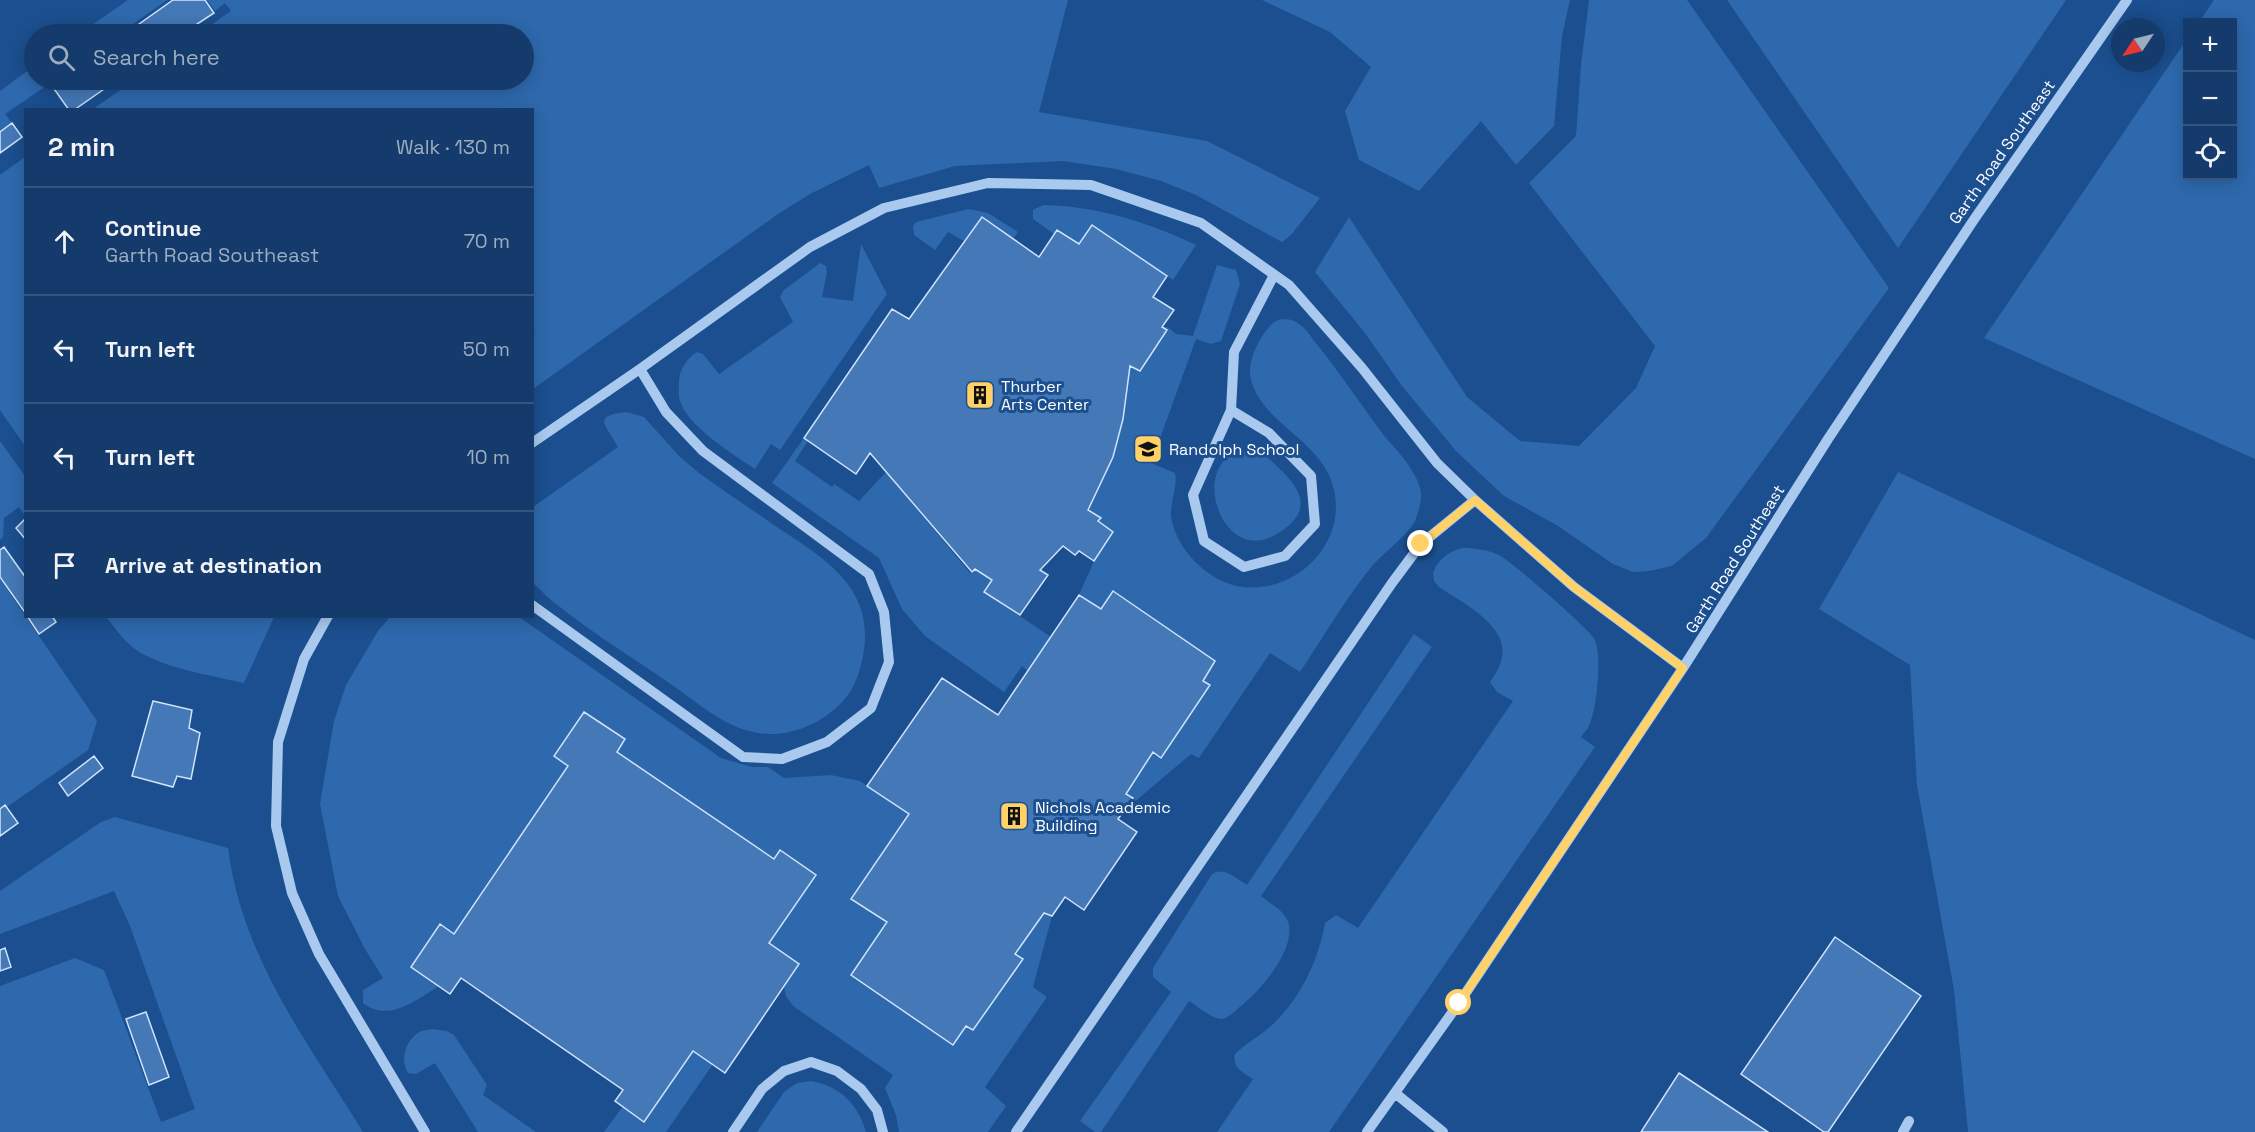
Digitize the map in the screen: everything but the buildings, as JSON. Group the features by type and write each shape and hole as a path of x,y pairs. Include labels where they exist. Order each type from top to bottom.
{"street":[{"name":"Garth Road Southeast","path":"1367,1132 1459,1003 1683,668 1828,439 1975,218 2127,0"},
{"path":"534,442 810,247 884,208 988,183 1091,185 1202,223 1289,285 1362,368 1437,463 1475,500 1574,587 1683,668"},
{"path":"1231,410 1269,432 1311,476 1315,524 1286,556 1244,567 1204,541 1193,495 1231,410 1234,352 1274,275"},
{"path":"534,606 743,757 782,759 827,742 871,708 889,662 884,612 869,574 703,451 666,412 640,369"},
{"path":"1016,1132 1399,573 1421,544 1475,500"},
{"path":"327,618 304,659 278,741 276,826 292,893 319,954 424,1132"},
{"path":"734,1132 762,1089 784,1071 811,1062 837,1071 861,1089 877,1110 883,1132"},
{"path":"1395,1093 1443,1132"},
{"path":"1903,1132 1909,1121"}],"shaded area":[{"path":"128,0 167,0 133,24 93,24"},
{"path":"207,0 1068,0 1039,112 1207,141 1320,198 1291,235 1282,242 1196,195 1161,181 1116,169 1063,161 955,166 879,188 869,165 810,194 778,214 534,388 534,108 94,108 121,90 534,90 534,24 212,24 231,11 225,3 215,11"},
{"path":"1262,0 1570,0 1562,36 1554,126 1516,165 1481,121 1419,191 1359,160 1345,111 1371,67 1330,32"},
{"path":"1589,0 1687,0 1889,288 1706,538 1672,566 1649,571 1633,572 1613,564 1558,526 1504,496 1456,451 1402,386 1365,333 1315,272 1349,217 1467,397 1520,441 1579,446 1636,388 1655,346 1529,183 1576,136"},
{"path":"1727,0 2066,0 1898,248"},
{"path":"2214,0 2255,0 2255,459 1984,338 2183,45 2183,180 2237,180 2237,18 2202,18"},
{"path":"24,73 24,90 40,90 5,114 12,123 0,132 0,91"},
{"path":"24,158 24,445 0,410 0,175"},
{"path":"1043,205 1102,212 1140,222 1196,245 1173,280 1093,225 1079,244 1058,230 1054,234 1033,219 1033,210"},
{"path":"969,209 988,213 1018,232 1013,239 982,217 964,241 948,232 935,250 914,235 913,226 916,222"},
{"path":"861,244 887,294 780,450 771,444 755,469 712,439 684,411 679,394 679,378 682,369 697,352 703,354 719,374 793,322 780,297 784,290 820,263 826,266 827,272 822,297 853,301"},
{"path":"1217,265 1236,270 1240,284 1221,341 1211,344 1196,339 1151,463 1175,473 1176,484 1171,516 1179,540 1194,561 1226,583 1257,587 1277,584 1295,575 1311,563 1324,548 1332,530 1336,511 1334,490 1328,473 1306,445 1267,409 1251,380 1250,365 1255,349 1268,328 1278,320 1293,321 1309,333 1409,466 1419,484 1421,502 1412,526 1368,571 1300,672 1270,653 1199,758 1191,754 1125,810 1132,798 1126,794 1153,752 1209,685 1203,681 1215,661 1114,591 1101,609 1079,595 1094,561 1113,533 1098,521 1100,517 1088,510 1113,457 1123,419 1130,366 1140,371 1166,330 1162,327 1168,327 1176,334 1193,336"},
{"path":"626,412 644,417 679,456 699,473 813,551 843,578 854,594 862,612 865,632 860,670 847,696 837,707 818,721 796,730 773,734 749,731 728,723 587,627 534,584 534,506 618,447 604,423 608,416"},
{"path":"804,438 808,441 795,461 832,487 834,484 859,501 886,472 971,574 975,569 992,580 984,592 1051,637 1028,671 1022,666 1004,692 925,636 902,609 879,558 772,483"},
{"path":"0,441 24,475 24,514 19,507 4,518 3,537 0,540"},
{"path":"1249,450 1264,455 1283,472 1297,489 1301,505 1294,520 1287,527 1277,534 1257,541 1239,536 1226,524 1217,507 1214,488 1218,470 1229,456"},
{"path":"1898,472 2255,640 2255,1132 1968,1132 1954,990 1917,785 1910,665 1819,609"},
{"path":"1463,548 1499,555 1566,610 1595,640 1598,658 1596,696 1592,718 1581,737 1595,747 1329,1132 1217,1132 1253,1079 1237,1066 1235,1054 1272,1025 1292,1003 1313,965 1325,923 1336,915 1358,928 1513,701 1497,692 1490,682 1499,667 1502,656 1502,645 1498,634 1491,624 1434,581 1433,573 1441,560 1453,551"},
{"path":"0,579 24,614 24,618 27,618 97,721 88,750 0,812"},
{"path":"107,618 274,618 244,683 153,659 130,645"},
{"path":"389,618 520,618 721,758 752,767 768,767 784,778 831,775 860,781 909,814 851,898 887,922 851,976 953,1045 966,1026 973,1030 1022,960 1015,954 1044,913 1052,916 1033,987 1047,997 985,1087 1006,1106 988,1132 899,1132 896,1115 885,1088 893,1075 793,1006 786,996 784,987 799,964 769,943 816,875 780,850 774,859 617,752 625,739 585,712 554,756 568,766 454,934 440,925 411,967 439,986 412,1003 392,1010 373,1009 363,1003 363,990 383,978 365,949 338,896 320,804 334,721 346,685 378,631"},
{"path":"1414,634 1432,647 1261,896 1282,912 1289,925 1286,947 1274,970 1249,999 1225,1018 1213,1017 1189,1001 1101,1132 1095,1132 1080,1121 1171,992 1153,977 1153,968 1212,874 1226,872 1247,885"},
{"path":"115,817 228,848 247,926 262,962 299,1031 363,1132 0,1132 0,986 75,958 104,970 161,1122 195,1109 130,926 114,891 0,934 0,891 101,822"},
{"path":"432,1029 447,1031 454,1035 487,1085 483,1095 536,1132 478,1132 435,1063 416,1074 408,1073 404,1063 407,1046 419,1032"},
{"path":"693,1051 713,1064 666,1132 604,1132 623,1106 645,1121"},
{"path":"811,1081 831,1087 846,1098 858,1113 866,1132 757,1132 784,1092 797,1083"}],"place":[{"name":"Thurber Arts Center","path":"980,395"},
{"name":"Randolph School","path":"1148,449"},
{"name":"Nichols Academic Building","path":"1014,816"}],"route":[{"path":"1421,544 1475,500 1574,587 1683,668 1459,1003"}]}
